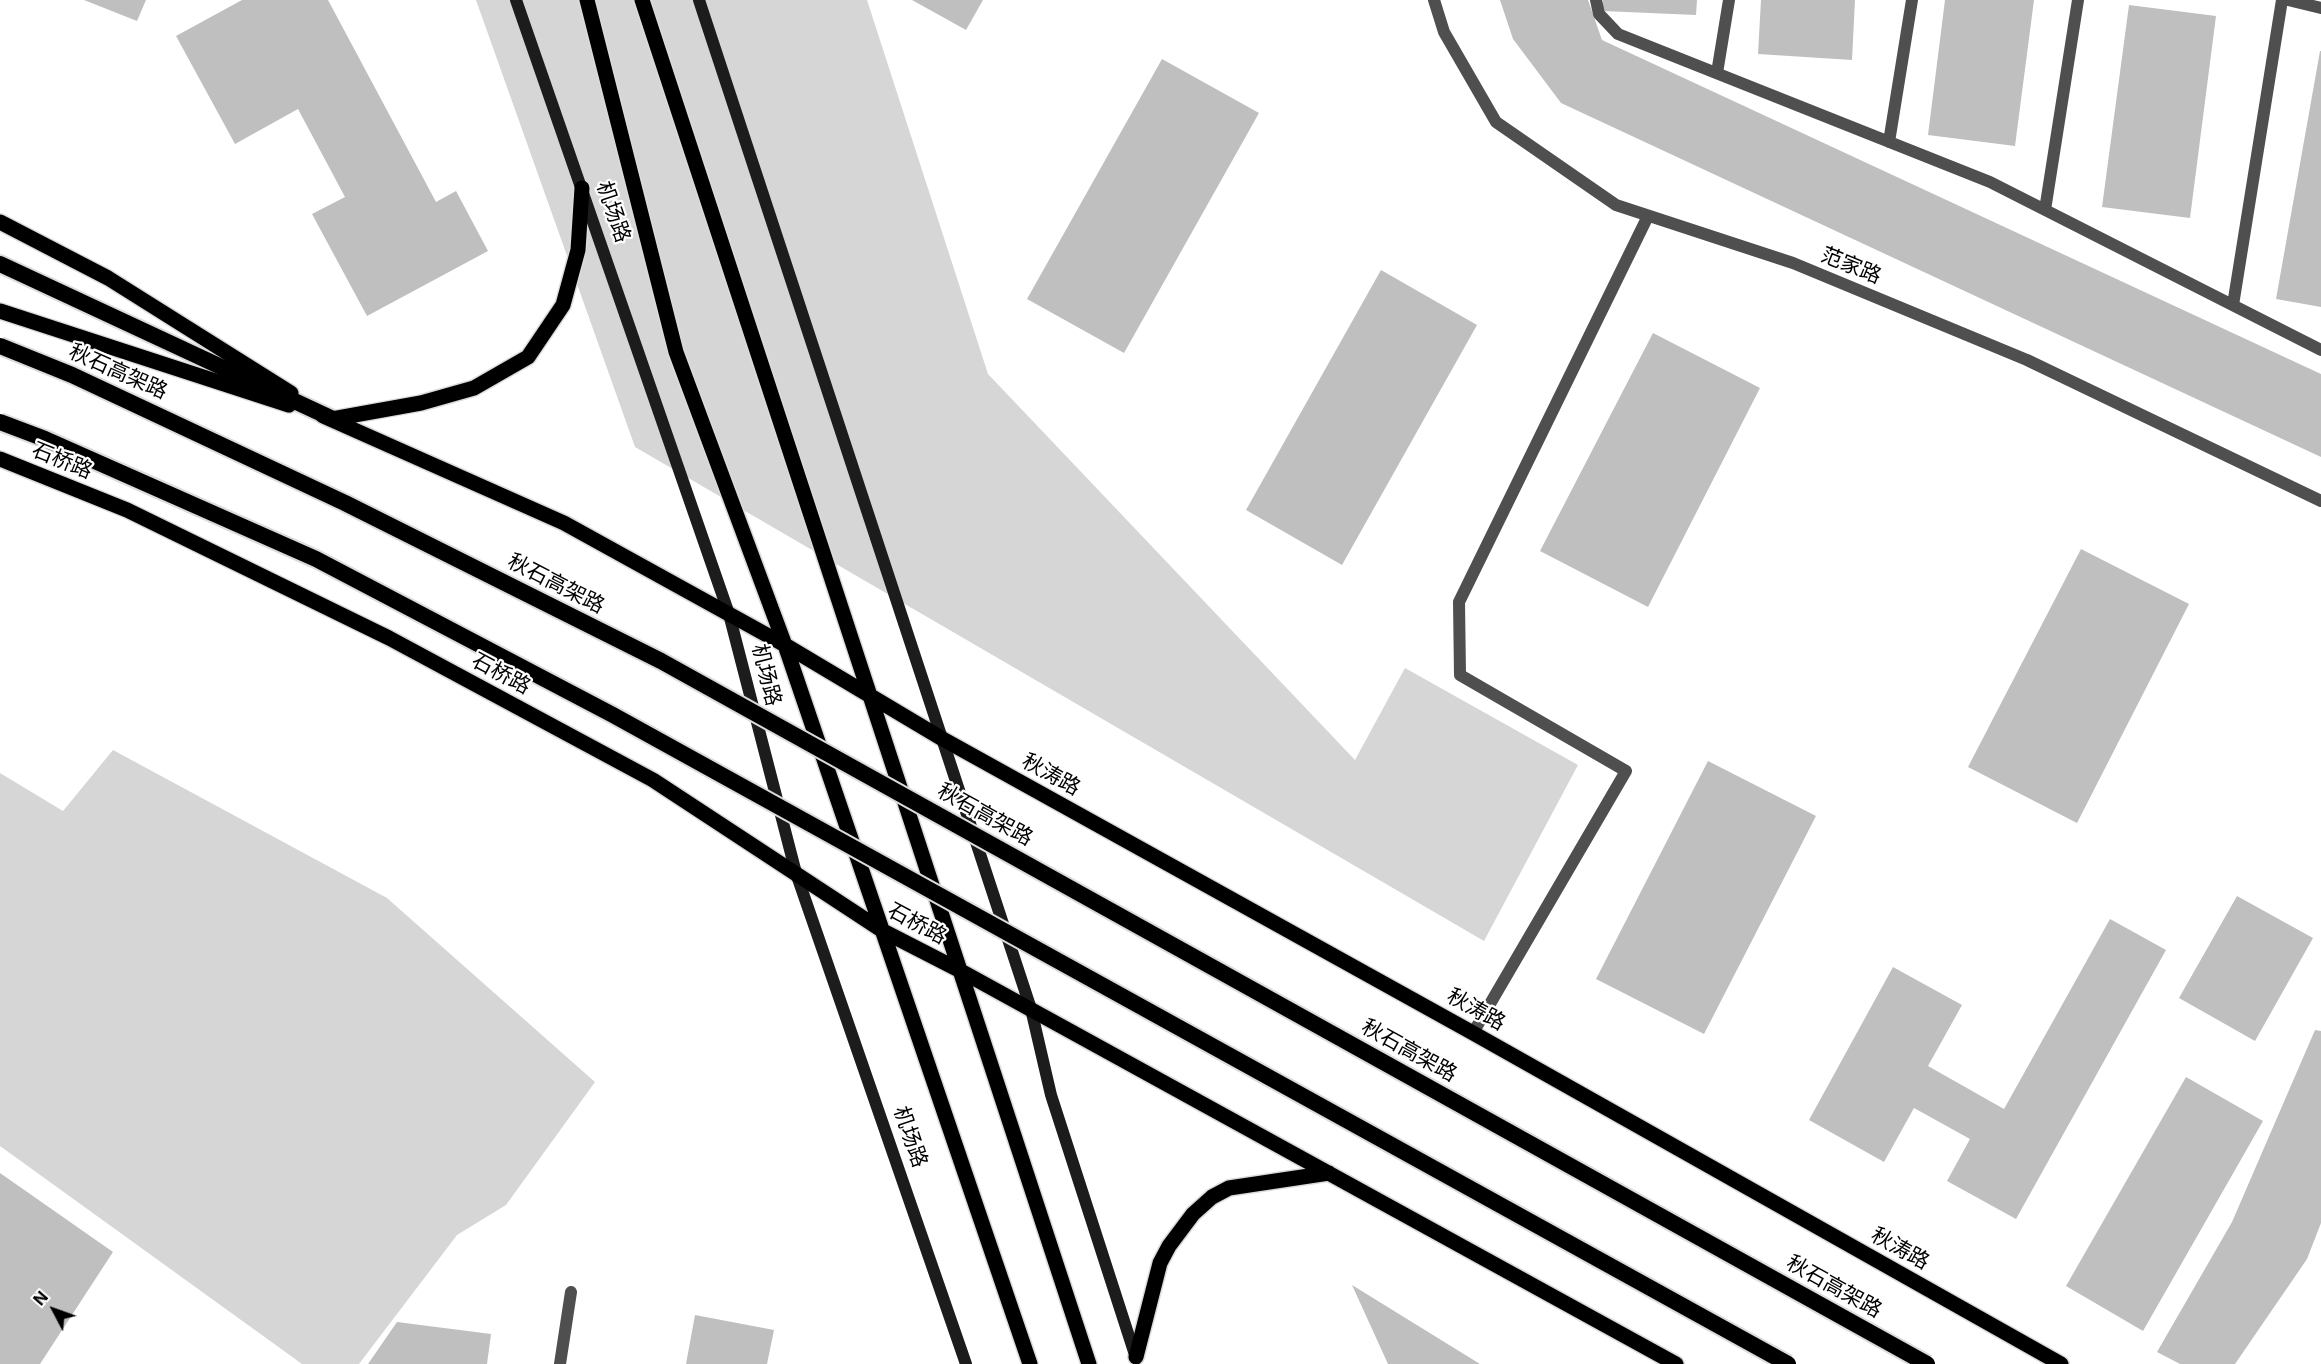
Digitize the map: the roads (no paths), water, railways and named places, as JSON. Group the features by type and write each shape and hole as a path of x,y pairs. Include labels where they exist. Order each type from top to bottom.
{"highway":[{"path":"0,264 333,419"},
{"name":"秋石高架路","path":"0,346 72,375 345,503 661,661 1927,1364"},
{"path":"0,422 316,559 570,693 1788,1364"}],"main road":[{"name":"机场路","path":"516,0 729,614 796,873 966,1364"},
{"name":"机场路","path":"588,0 676,352 785,645 1030,1364"},
{"path":"642,0 1089,1364"},
{"path":"699,0 1031,1009 1051,1095 1137,1360"},
{"path":"0,222 108,278 333,419 421,403 474,388 528,357 564,305 578,250 582,188"},
{"path":"0,311 333,419 564,523 785,645 870,696"},
{"name":"石桥路","path":"0,459 127,510 389,638 653,780 883,931 959,970"},
{"name":"秋涛路","path":"870,696 941,738 1473,1032 2061,1364"},
{"path":"959,970 1676,1364"},
{"path":"1137,1360 1160,1263 1169,1246 1193,1214 1212,1197 1229,1188 1329,1173"}],"street":[{"name":"范家路","path":"1434,0 1444,32 1496,122 1616,205 1793,263 2027,360 2321,501"},
{"path":"1596,0 1599,14 1618,34 1990,182 2321,350"},
{"path":"1718,74 1729,0"},
{"path":"1889,142 1912,0"},
{"path":"2045,210 2078,0"},
{"path":"2233,305 2282,0"},
{"path":"2288,0 2321,8"},
{"path":"1473,1032 1626,771 1460,675 1459,602 1648,216"},
{"path":"560,1364 571,1292"}]}
